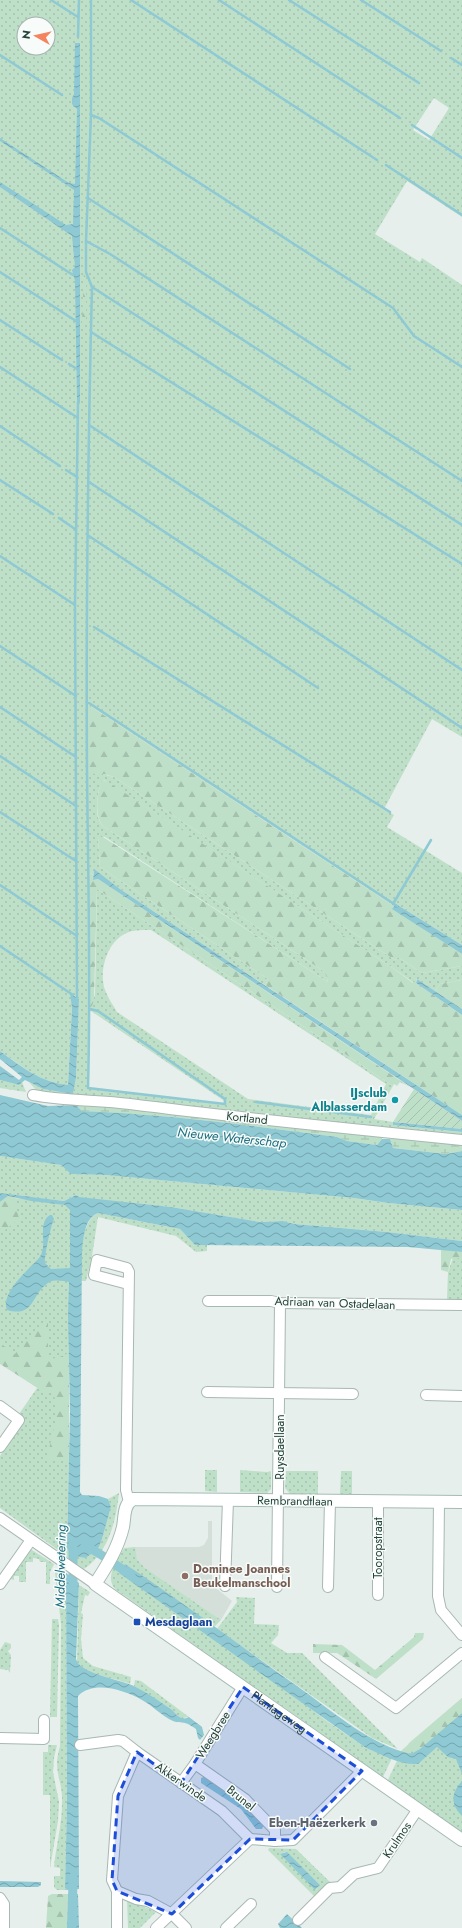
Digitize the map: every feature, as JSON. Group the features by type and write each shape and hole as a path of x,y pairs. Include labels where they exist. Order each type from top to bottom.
{"street":[{"name":"Kortland","path":"33,1095 50,1098 124,1103 223,1116 462,1140"},
{"path":"0,1518 95,1584 108,1564 123,1527 126,1506 129,1502 126,1490 128,1284"},
{"name":"Adriaan van Ostadelaan","path":"208,1301 271,1301 280,1303 462,1306"},
{"name":"Ruysdaellaan","path":"277,1587 280,1501 280,1303"},
{"path":"207,1392 353,1394"},
{"path":"426,1395 462,1396"},
{"path":"0,1406 19,1420 0,1447"},
{"name":"Rembrandtlaan","path":"129,1502 133,1499 462,1502"},
{"path":"225,1586 228,1500"},
{"path":"328,1587 330,1501"},
{"name":"Tooropstraat","path":"378,1501 378,1595"},
{"path":"439,1502 438,1596 441,1610 462,1635"},
{"path":"0,1584 31,1540"},
{"name":"Plantageweg","path":"95,1584 462,1840"},
{"path":"326,1657 396,1708 462,1653"},
{"name":"Weegbree","path":"181,1783 195,1764 243,1687"},
{"path":"0,1738 44,1739 44,1720"},
{"path":"80,1745 118,1740 123,1741 137,1752 118,1796 112,1880 117,1891 117,1928"},
{"name":"Akkerwinde","path":"137,1752 222,1811 250,1839"},
{"name":"Brunel","path":"195,1764 245,1799 275,1830 275,1841"},
{"path":"156,1928 250,1839 275,1841 293,1840 362,1771"},
{"name":"Krulmos","path":"298,1920 330,1888 340,1887 354,1874 378,1868 418,1809"},
{"path":"117,1891 136,1899 148,1901 172,1914 186,1928"},
{"path":"0,1898 4,1904 4,1928"},
{"path":"226,1928 251,1904"}],"highlighted area":[{"path":"243,1687 362,1771 293,1840 250,1839 172,1914 117,1891 112,1880 118,1796 137,1752 181,1783"}],"shaded area":[{"name":"Dominee Joannes Beukelmanschool","path":"208,1521 212,1521 212,1585 232,1601 221,1620 144,1567 137,1559 135,1552 135,1547 199,1547 204,1545 208,1538"}],"green space":[{"path":"0,0 462,0 462,217 407,181 375,234 420,262 422,258 462,285 462,737 432,719 384,809 394,815 387,827 462,873 462,945 396,904 394,906 87,704 87,770 114,777 395,960 398,957 422,973 462,966 462,980 440,984 435,991 417,979 414,983 104,780 98,792 97,803 98,817 103,826 325,972 328,982 105,837 98,836 100,867 268,979 265,985 120,889 94,870 93,875 87,871 92,1006 95,994 97,889 393,1086 374,1119 393,1122 393,1125 462,1132 462,1138 37,1091 29,1082 43,1089 73,1093 76,1078 79,999 71,993 72,1008 68,1085 39,1077 0,1051","holes":["434,98 449,108 429,140 413,130","151,930 386,1084 371,1115 248,1099 117,1012 106,993 103,982 106,956 115,941 122,936 131,931","88,1009 223,1100 226,1105 88,1088"]},
{"path":"84,271 86,272 86,324 82,324"},
{"path":"87,704 394,906 393,909 462,954 462,966 422,973 398,957 395,960 114,777 104,774 98,776 87,770"},
{"path":"102,780 108,782 390,966 413,983 416,980 416,983 462,1015 462,1115 265,985 268,979 100,867 98,836 100,835 328,982 325,972 103,826 100,822 97,810"},
{"path":"87,871 93,875 93,880 98,879 410,1087 400,1082 397,1086 394,1084 393,1086 97,889 94,1000 92,1006 88,1008"},
{"path":"462,980 462,1009 435,991 440,984"},
{"path":"0,1080 19,1085 22,1082 26,1092 0,1088"},
{"path":"414,1089 462,1121 462,1129 393,1122"},
{"path":"76,1105 105,1105 381,1136 382,1139 377,1145 347,1141 337,1137 210,1121 82,1111"},
{"path":"390,1139 413,1139 462,1144 462,1151 446,1154 393,1148"},
{"path":"0,1156 61,1165 72,1174 106,1175 354,1198 388,1203 462,1210 462,1241 387,1232 294,1224 283,1221 260,1222 171,1207 79,1198 76,1195 64,1201 4,1194 0,1193"},
{"path":"8,1196 16,1198 15,1201 19,1219 0,1234 0,1202"},
{"path":"7,1197 67,1205 70,1210 67,1460 69,1460 67,1548 74,1555 86,1558 99,1547 111,1507 108,1499 119,1493 116,1514 110,1535 100,1554 84,1569 0,1508 0,1456 24,1418 19,1414 37,1388 39,1389 0,1362 0,1203"},
{"path":"98,1213 180,1229 195,1245 207,1245 207,1251 196,1252 176,1236 98,1217 92,1256 86,1281 81,1281 81,1254 84,1233 87,1225"},
{"path":"441,1249 462,1252 462,1258 451,1259 448,1272 441,1270"},
{"path":"453,1258 462,1258 462,1299 447,1299 448,1272"},
{"path":"48,1322 48,1359 57,1358 69,1353 69,1460 47,1460 56,1418 53,1391 47,1394 0,1364 0,1343 15,1354 26,1340"},
{"path":"205,1470 217,1470 217,1492 205,1491"},
{"path":"240,1470 271,1471 271,1489 267,1493 240,1492"},
{"path":"286,1471 318,1471 318,1494 290,1494 285,1488"},
{"path":"341,1471 352,1471 352,1494 340,1494"},
{"path":"135,1547 137,1559 144,1567 221,1620 214,1627 125,1564 324,1719 366,1748 392,1758 383,1777 115,1589 111,1579 113,1568 124,1548"},
{"path":"32,1550 54,1564 50,1572 50,1584 46,1584 46,1562 40,1562 39,1559 33,1558 33,1562 26,1562 26,1582 19,1582 19,1576 14,1576 14,1580 10,1579 29,1551"},
{"path":"57,1568 59,1570 61,1568 66,1573 67,1804 65,1888 67,1890 57,1890 54,1887 54,1876 60,1876 60,1868 54,1867 62,1803 61,1788 57,1770 60,1746 61,1624 55,1573"},
{"path":"79,1585 90,1592 88,1596 85,1595 81,1613 83,1614 81,1639 83,1658 93,1666 131,1677 130,1684 94,1674 82,1667 77,1662"},
{"path":"236,1597 255,1598 254,1624 279,1625 278,1635 271,1643 287,1653 302,1653 398,1749 372,1738 217,1629 237,1602"},
{"path":"52,1619 58,1619 59,1625 57,1717 50,1717"},
{"path":"415,1633 424,1633 423,1639 376,1679 337,1653 313,1653 313,1644 342,1645 375,1670 414,1637"},
{"path":"5,1642 11,1644 11,1648 8,1651 11,1655 10,1673 8,1670 0,1669 0,1650"},
{"path":"135,1680 141,1681 189,1717 179,1717 171,1709 134,1686"},
{"path":"462,1698 462,1837 386,1784 402,1750"},
{"path":"462,1698 462,1712 432,1740 411,1754 403,1752 409,1743"},
{"path":"48,1745 57,1745 53,1772 59,1802 58,1821 50,1868 50,1795 43,1795 43,1752 48,1752"},
{"path":"269,1848 296,1849 330,1882 315,1897 268,1850","holes":["286,1852 320,1885 316,1890 280,1854"]},
{"path":"52,1894 68,1894 67,1928 46,1928 48,1896"},
{"path":"127,1899 156,1912 140,1928 128,1928"}],"water":[{"path":"75,43 80,43 80,404 77,401 75,281 72,270 75,267 72,236 0,187 0,182 66,225 73,224 74,190 0,141 0,138 69,183 75,184 77,109 72,104 72,98 74,94"},
{"path":"94,869 120,889 462,1115 462,1121 98,879 93,880"},
{"path":"396,904 462,945 462,954 392,909"},
{"path":"417,979 462,1009 462,1015 416,983"},
{"path":"70,993 79,999 76,1078 73,1094 43,1089 25,1080 19,1085 0,1080 0,1066 19,1080 22,1077 0,1059 0,1051 40,1077 49,1081 68,1085 72,1008"},
{"name":"Nieuwe Waterschap","path":"0,1095 48,1106 76,1105 82,1111 210,1121 337,1137 347,1141 377,1145 382,1139 390,1139 393,1148 446,1154 462,1151 462,1210 388,1203 354,1198 106,1175 71,1174 61,1165 0,1156"},
{"path":"393,1122 462,1129 462,1132 393,1125"},
{"path":"0,1193 64,1201 76,1195 79,1197 171,1207 260,1222 283,1221 294,1224 387,1232 462,1241 462,1252 408,1247 195,1245 180,1229 98,1213 93,1216 87,1224 82,1250 80,1492 82,1495 99,1496 108,1499 111,1507 99,1547 86,1558 75,1555 67,1548 70,1412 68,1315 69,1282 55,1281 48,1283 38,1293 32,1304 23,1311 16,1312 7,1310 6,1303 11,1289 16,1282 42,1253 44,1224 50,1215 52,1215 54,1219 48,1241 45,1263 51,1269 70,1268 70,1210 65,1205 31,1201 8,1196 0,1202"},
{"path":"125,1564 193,1611 342,1719 382,1744 411,1754 420,1749 462,1713 462,1774 456,1759 448,1757 437,1747 418,1764 404,1763 366,1748 119,1573"},
{"path":"66,1573 79,1583 76,1659 79,1664 85,1669 101,1676 139,1688 171,1709 180,1717 189,1717 202,1727 204,1735 200,1740 196,1729 185,1723 173,1721 135,1696 118,1690 109,1688 92,1688 78,1696 79,1889 67,1890 65,1888 67,1804"},
{"path":"204,1777 245,1805 264,1825 262,1829 256,1829 241,1809 201,1783 201,1778"},
{"path":"462,1781 462,1816 455,1807 453,1798 458,1785"},
{"path":"287,1852 320,1885 315,1890 280,1854"},
{"path":"0,1881 41,1882 41,1885 38,1887 0,1887"},
{"path":"68,1894 78,1894 79,1928 67,1928"},
{"path":"287,1914 302,1928 280,1928 278,1924"}],"waterway":[{"path":"51,0 78,17"},
{"path":"78,37 79,0"},
{"path":"90,1009 98,1011 225,1099 225,1104 88,1088 89,969 87,589 92,287 86,272 86,241 91,115 91,0"},
{"path":"131,0 377,160"},
{"path":"219,0 400,118"},
{"path":"289,0 419,83"},
{"path":"361,0 441,51"},
{"path":"0,55 62,95"},
{"path":"451,58 462,65"},
{"path":"91,115 99,118 393,308 414,336 462,367"},
{"path":"412,125 462,158"},
{"path":"386,165 462,215"},
{"path":"88,198 350,369"},
{"path":"0,228 73,275"},
{"path":"86,241 110,254 462,481"},
{"path":"0,272 76,321"},
{"path":"92,287 462,525"},
{"path":"0,320 62,360"},
{"path":"91,332 462,564"},
{"path":"69,364 77,369"},
{"path":"0,367 78,418"},
{"path":"77,997 75,605 78,402"},
{"path":"89,425 462,670"},
{"path":"0,426 60,466"},
{"path":"66,470 77,477"},
{"path":"0,480 53,514"},
{"path":"89,482 462,728"},
{"path":"59,518 75,529"},
{"path":"89,536 318,688"},
{"path":"0,556 75,605"},
{"path":"94,627 390,812"},
{"path":"0,646 76,696"},
{"path":"89,703 397,906"},
{"path":"0,707 76,757"},
{"path":"0,756 76,806"},
{"path":"0,812 76,861"},
{"path":"393,904 431,840"},
{"path":"0,885 77,936"},
{"path":"0,946 73,995"},
{"path":"256,1102 371,1117"},
{"name":"Middelwetering","path":"73,1543 73,1589"},
{"path":"85,1545 103,1556"},
{"path":"116,1565 131,1575"},
{"name":"Middelwetering","path":"72,1928 73,1877"}],"place":[{"name":"IJsclub Alblasserdam","path":"395,1100"},
{"name":"Dominee Joannes Beukelmanschool","path":"185,1576"},
{"name":"Mesdaglaan","path":"137,1622"},
{"name":"Eben-Haëzerkerk","path":"374,1823"}]}
